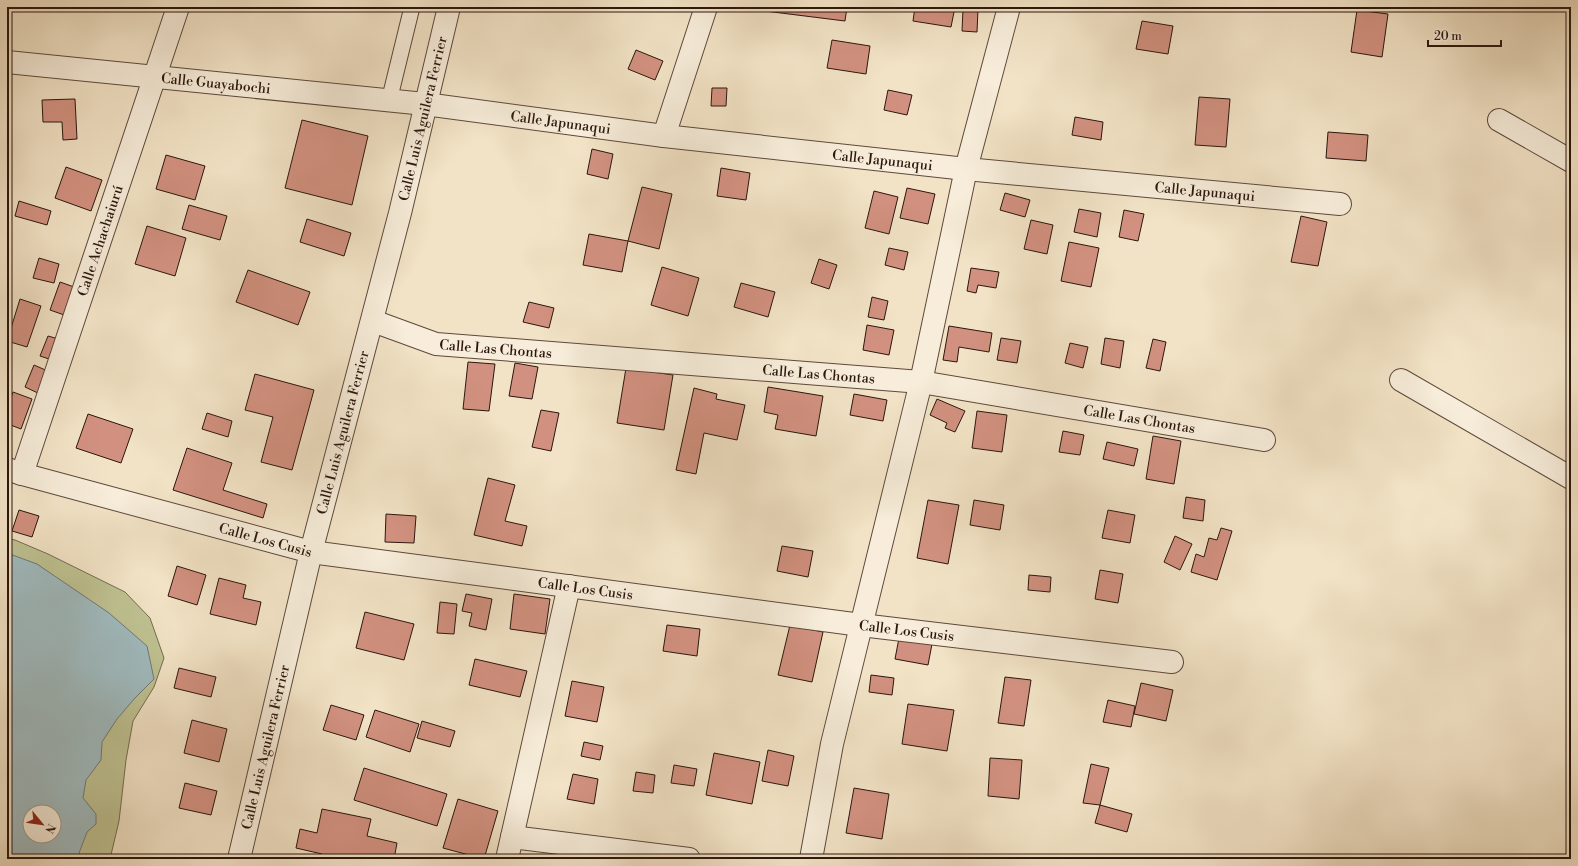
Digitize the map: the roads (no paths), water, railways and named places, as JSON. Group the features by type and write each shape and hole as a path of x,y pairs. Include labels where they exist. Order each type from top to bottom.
{"street":[{"name":"Calle Achachaiurú","path":"14,471 156,77 178,7"},
{"name":"Calle Luis Aguilera Ferrier","path":"239,859 311,552 373,321 449,7"},
{"path":"664,136 706,7"},
{"path":"811,859 832,744 921,382 966,169 1009,7"},
{"name":"Calle Guayabochi","path":"7,62 425,104"},
{"name":"Calle Japunaqui","path":"425,104 664,136 966,169 1340,204"},
{"path":"1498,120 1571,161"},
{"name":"Calle Las Chontas","path":"373,321 436,344 921,382 1264,440"},
{"path":"1401,380 1571,478"},
{"name":"Calle Los Cusis","path":"14,471 311,552 861,625 1172,662"},
{"path":"507,859 569,586"},
{"path":"512,837 689,859"}],"lane":[{"path":"389,101 412,7"}],"water":[{"path":"7,553 37,564 109,613 147,646 154,679 117,719 102,742 101,760 86,780 83,798 96,814 96,824 87,832 79,853 83,859 7,859"}]}
